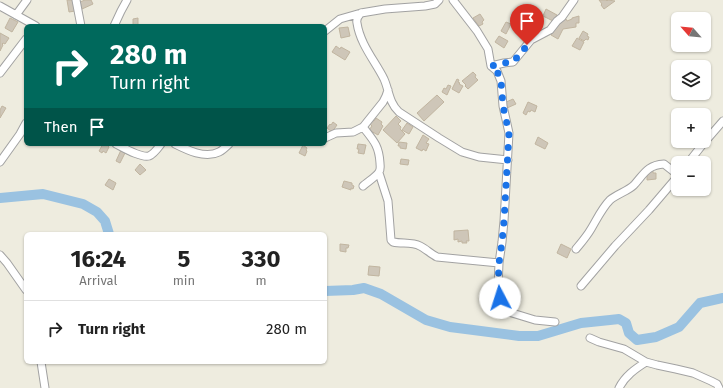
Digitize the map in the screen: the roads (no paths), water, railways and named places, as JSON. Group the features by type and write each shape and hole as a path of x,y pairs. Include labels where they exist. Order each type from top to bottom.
{"street":[{"path":"16,15 27,0"},
{"path":"76,0 81,24"},
{"path":"115,24 127,0"},
{"path":"327,29 340,19 361,12 425,6 435,4 440,0"},
{"path":"453,0 482,38 488,49 491,66 497,71 501,81 503,106 509,133 502,242 499,263 498,287 500,298 509,312 535,320 555,322"},
{"path":"491,66 513,62 531,40 550,30 562,17 574,0"},
{"path":"0,6 32,24"},
{"path":"361,12 356,21 362,41 381,73 394,107 399,112 462,152 479,157 508,160"},
{"path":"0,73 24,42"},
{"path":"327,137 336,133 353,132 363,127 383,102 388,90"},
{"path":"694,156 723,121"},
{"path":"0,162 24,127"},
{"path":"363,127 373,140 379,155 379,173 388,201 391,240 393,242 416,244 437,257 499,263"},
{"path":"121,146 141,155 148,156 153,154 159,146"},
{"path":"179,146 199,153 214,154 226,146"},
{"path":"576,249 590,231 610,200 633,186 646,170 660,164 664,164 671,170"},
{"path":"363,186 379,173"},
{"path":"581,286 671,184"},
{"path":"0,255 24,287"},
{"path":"590,338 624,349 646,362 693,373 711,381 719,388"},
{"path":"619,388 622,382 633,371 646,362"},
{"path":"41,364 44,388"}],"waterway":[{"path":"0,198 43,194 83,204 97,212 105,221 108,232"},
{"path":"327,291 364,288 381,294 426,320 450,327 519,336 538,336 581,323 619,319 626,323 629,333 637,340 656,337 679,327 700,303 723,298"}]}
